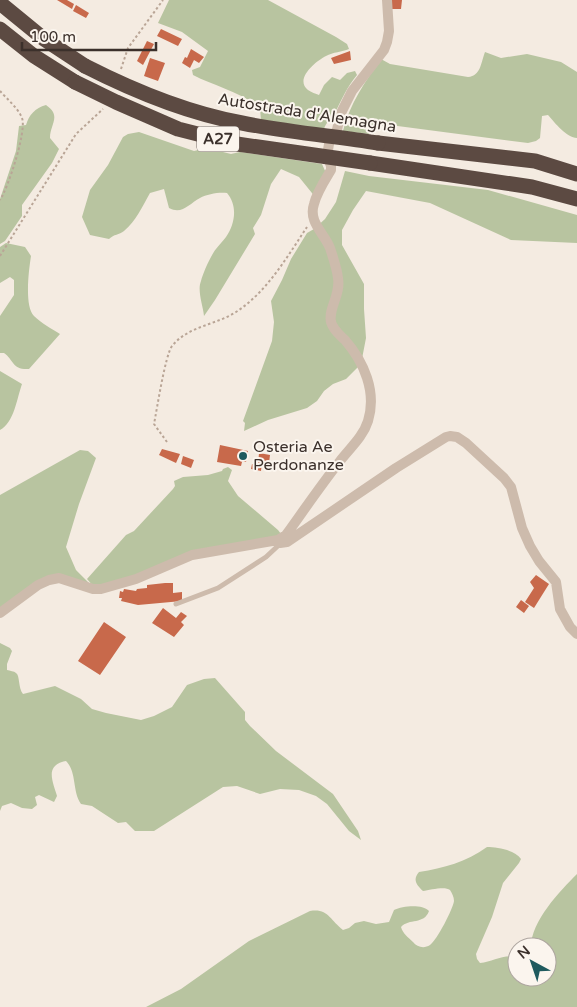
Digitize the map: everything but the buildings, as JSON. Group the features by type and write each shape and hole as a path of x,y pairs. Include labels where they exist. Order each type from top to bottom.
{"highway":[{"name":"Autostrada d'Alemagna","path":"0,2 44,39 85,66 127,87 183,108 241,123 378,143 535,161 577,174"},
{"name":"A27","path":"0,29 34,56 76,82 116,102 178,128 237,144 532,187 577,199"}],"street":[{"path":"279,542 341,459 357,441 368,422 371,391 364,371 356,356 337,333 331,322 333,304 338,294 338,279 330,248 313,220 313,204 331,170 328,156 330,138 337,130 340,115 352,91 384,50 388,42 388,0"},
{"path":"0,613 38,585 48,580 59,578 93,589 101,589 136,580 192,555 287,542 396,468 450,436 457,437 466,442 511,487 522,528 530,546 556,582 560,609 570,627 577,634"}],"lane":[{"path":"176,604 218,588 266,557 279,542"}],"path":[{"path":"120,72 128,48 164,0"},
{"path":"0,90 23,120 23,132 18,152 0,200"},
{"path":"0,256 76,134 107,105"},
{"path":"167,442 154,424 172,346 199,327 223,320 238,311 256,296 281,266 313,220"}],"green space":[{"path":"169,0 268,0 347,44 349,49 326,56 312,66 304,81 304,86 308,90 319,95 324,85 332,77 340,80 347,73 355,71 357,75 324,129 261,120 260,109 253,103 193,75 192,70 200,67 208,51 182,32 158,23"},
{"path":"485,52 501,58 527,54 561,62 577,72 577,138 565,133 548,115 542,116 540,138 528,143 390,125 374,127 369,134 343,131 354,102 381,59 390,64 468,77 476,74"},
{"path":"46,105 51,109 54,117 50,138 59,149 52,163 22,205 22,216 5,241 0,244 0,199 16,151 19,126 26,125 33,112"},
{"path":"139,132 194,151 207,148 231,154 240,152 322,164 326,173 316,198 299,177 281,169 271,184 261,215 253,228 255,234 204,316 200,289 202,278 207,264 226,237 233,221 233,204 227,193 206,195 185,208 174,210 169,208 164,189 150,193 132,223 122,232 109,239 90,235 82,217 90,190 108,165 123,137"},
{"path":"345,171 369,176 488,190 577,215 577,243 511,240 430,203 366,191 342,230 342,245 364,284 366,338 361,364 346,379 333,384 324,391 317,401 307,408 268,420 244,431 245,423 243,421 272,341 274,322 271,301 291,259 307,233 325,219 336,202"},
{"path":"6,243 25,247 31,256 28,296 31,311 40,321 60,334 29,369 19,368 4,353 0,353 0,316 14,295 14,280 10,277 0,283 0,247"},
{"path":"0,371 22,384 12,416 5,427 0,430"},
{"path":"80,450 88,451 96,458 66,547 76,570 89,583 57,578 0,612 0,495"},
{"path":"228,467 232,470 228,481 238,496 281,534 273,539 228,548 94,587 87,579 126,535 134,531 173,489 175,486 174,481 183,477 208,475"},
{"path":"0,643 12,651 7,664 7,670 17,674 23,694 55,686 81,699 92,709 141,720 172,707 187,685 204,679 215,678 245,712 245,720 250,726 276,751 333,794 358,831 361,840 349,831 327,804 316,796 299,790 280,789 260,794 237,786 223,787 154,831 135,831 126,822 118,823 92,806 81,804 76,793 72,771 66,761 59,763 52,770 52,780 57,796 54,802 39,795 35,797 37,805 32,809 22,808 11,803 2,806 0,811"},
{"path":"487,847 501,848 515,853 521,859 503,883 492,917 476,954 480,963 507,957 507,987 557,987 557,937 532,937 548,907 577,874 577,1007 146,1007 181,989 249,941 310,911 325,913 343,930 355,923 364,921 376,924 389,922 394,910 412,906 422,907 429,911 424,918 404,924 401,927 404,934 416,945 421,947 428,946 440,931 451,911 454,900 451,891 445,888 423,891 416,882 417,875 419,872 446,866"}],"place":[{"name":"Osteria Ae Perdonanze","path":"243,456"}]}
